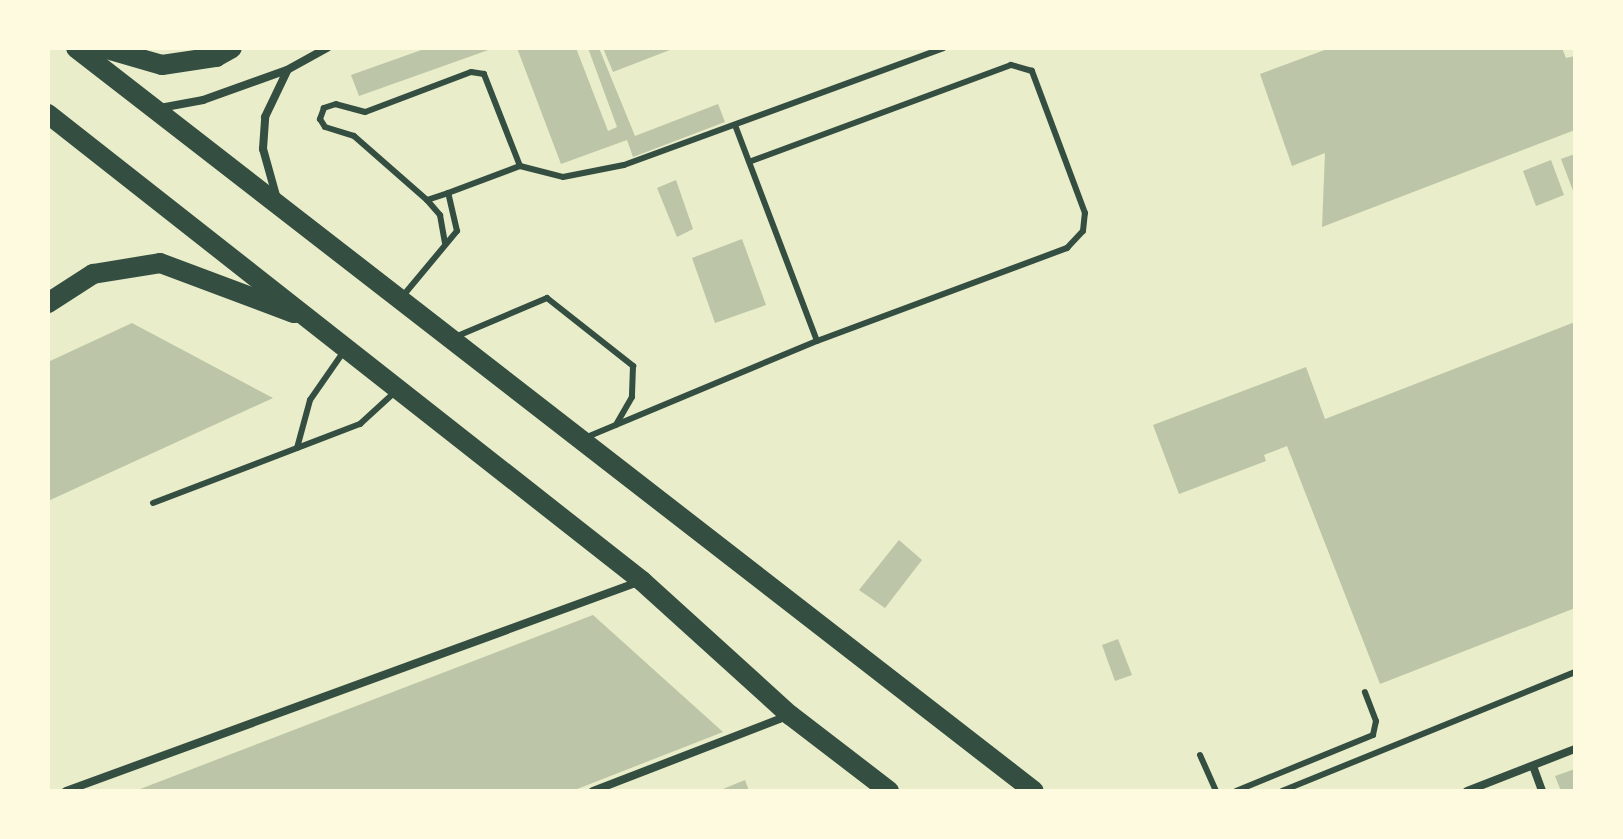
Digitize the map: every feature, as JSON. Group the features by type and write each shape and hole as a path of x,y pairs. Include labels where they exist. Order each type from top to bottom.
{"highway":[{"path":"76,48 1034,791"},
{"path":"103,48 162,65 216,57 232,48"},
{"path":"48,114 642,581 790,715 889,791"},
{"path":"48,303 93,274 160,263 306,316"}],"street":[{"path":"155,108 203,100 287,70 327,48"},
{"path":"279,203 263,149 265,117 287,70"},
{"path":"66,791 642,581"},
{"path":"593,791 790,715"},
{"path":"1467,791 1575,749"},
{"path":"1533,766 1542,791"}],"lane":[{"path":"427,200 520,166 563,177 588,175 735,125 943,48"},
{"path":"580,440 817,341 1067,248 1083,231 1085,213 1032,71 1011,65 991,69 749,162"},
{"path":"445,243 440,215 427,200 354,136 325,127 321,111 336,104 365,112 478,71 484,74 520,166"},
{"path":"735,125 817,341"},
{"path":"399,300 457,231 448,193"},
{"path":"450,339 547,298 633,366 632,397 616,425"},
{"path":"297,448 310,400 346,348"},
{"path":"153,503 360,424 397,389"},
{"path":"1282,791 1575,672"},
{"path":"1236,791 1373,735 1376,721 1365,692"},
{"path":"1200,755 1216,791"}],"building":[{"path":"427,48 494,48 359,96 351,75"},
{"path":"517,48 576,48 608,131 617,127 588,48 599,48 635,136 718,104 725,122 633,157 627,140 561,164"},
{"path":"603,48 675,48 613,72"},
{"path":"1330,48 1562,48 1566,58 1575,56 1575,130 1322,227 1325,153 1292,166 1260,74"},
{"path":"1575,154 1575,196 1561,159"},
{"path":"1551,160 1564,195 1536,206 1523,171"},
{"path":"676,180 693,229 677,237 657,188"},
{"path":"742,239 766,305 715,323 692,258"},
{"path":"1575,322 1575,608 1380,684 1287,446 1264,455 1266,461 1179,494 1153,425 1306,367 1325,419"},
{"path":"132,323 273,398 48,501 48,362"},
{"path":"899,540 922,560 885,608 859,590"},
{"path":"593,615 723,732 572,791 135,791"},
{"path":"1118,639 1132,675 1115,681 1102,645"},
{"path":"1575,769 1575,791 1561,791 1555,776"},
{"path":"745,780 749,791 718,791"}]}
